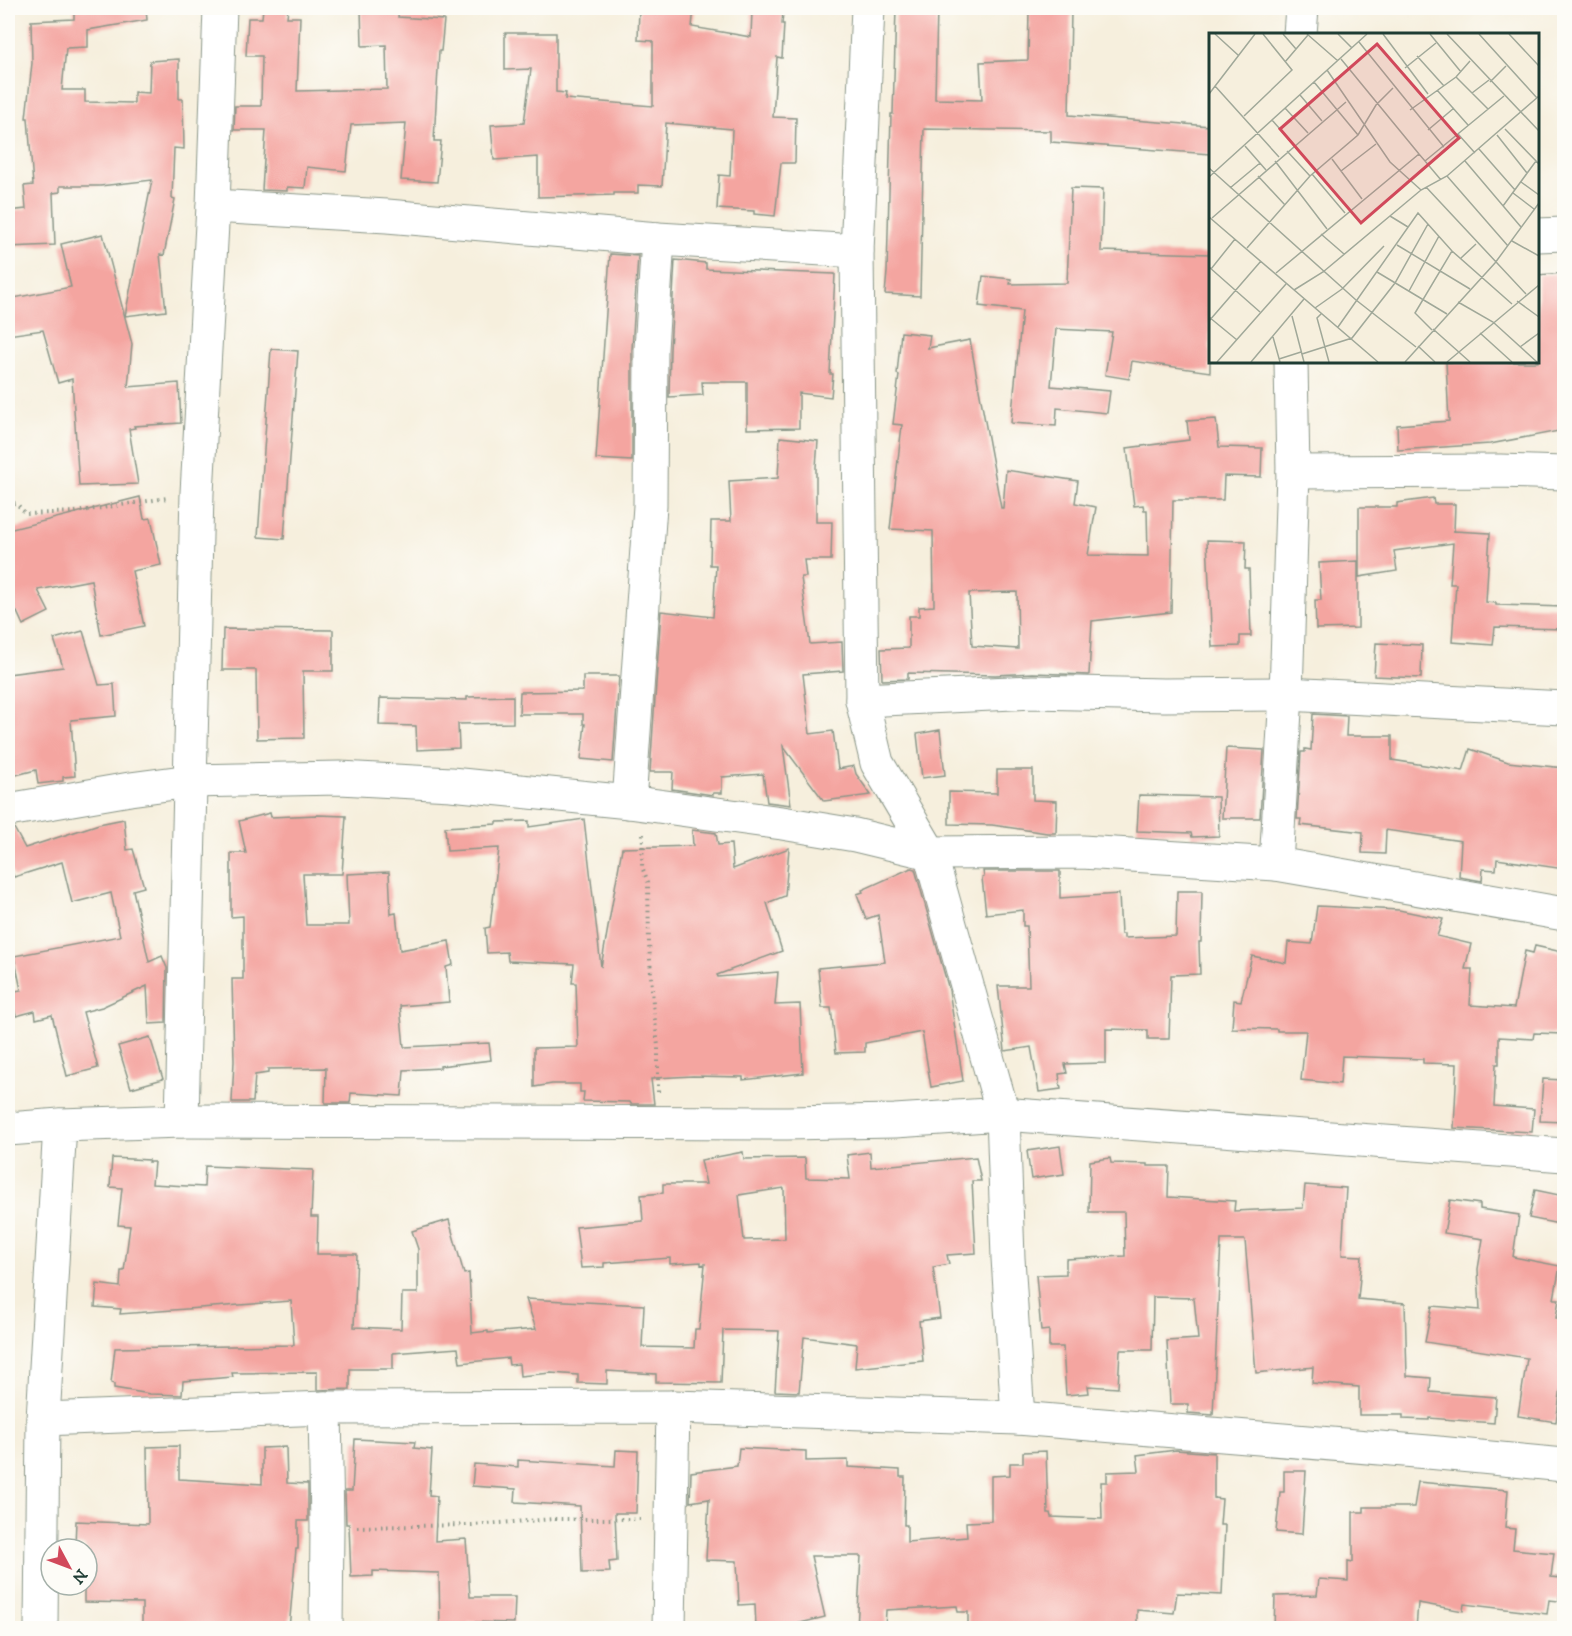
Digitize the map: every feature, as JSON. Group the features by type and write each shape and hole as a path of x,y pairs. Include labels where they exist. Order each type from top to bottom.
{"street":[{"path":"182,1121 197,493 213,206 220,8"},
{"path":"868,8 857,251 862,700 877,763 930,853 1004,1114 1008,1258 1017,1418"},
{"path":"1300,33 1302,8"},
{"path":"213,206 387,216 658,239 857,251"},
{"path":"1539,235 1564,234"},
{"path":"637,803 650,506 651,349 658,239"},
{"path":"1276,864 1286,694 1293,472 1291,363"},
{"path":"1293,472 1564,473"},
{"path":"862,700 1033,692 1164,695 1286,694 1564,708"},
{"path":"8,810 119,790 190,781 340,778 451,784 637,803 782,823 855,835 930,853 1082,852 1276,864 1564,914"},
{"path":"8,1129 182,1121 787,1123 884,1121 1004,1114 1564,1155"},
{"path":"41,1629 43,1419 60,1125"},
{"path":"669,1629 673,1407"},
{"path":"43,1419 325,1408 673,1407 1017,1418 1564,1465"},
{"path":"325,1408 326,1629"}],"path":[{"path":"8,504 16,503 26,514 75,512 197,493"},
{"path":"637,803 642,867 648,882 649,944 658,1046 657,1123"},
{"path":"327,1527 472,1525 554,1519 671,1520"}],"building":[{"path":"74,8 146,8 147,20 88,30 88,47 66,48 62,90 85,90 85,102 134,103 134,92 149,93 150,61 179,59 179,99 183,99 184,149 174,148 172,198 175,199 164,255 160,254 166,311 125,316 152,180 100,186 60,186 60,192 53,193 55,245 8,247 8,211 26,209 24,186 33,185 28,118 26,118 32,63 31,21 74,19"},
{"path":"263,8 288,8 287,17 300,17 297,91 387,89 386,45 362,46 361,8 399,8 398,17 444,20 441,51 439,51 434,141 441,141 437,182 401,180 406,123 351,125 346,171 307,167 305,188 287,187 287,191 262,190 266,130 234,130 235,106 261,106 262,56 246,56 248,18 262,18"},
{"path":"639,8 694,8 692,27 751,37 752,10 783,12 782,58 777,57 773,117 796,118 795,163 781,163 775,216 754,214 754,211 717,209 719,175 730,176 732,129 666,123 662,186 638,185 638,193 538,197 538,157 494,160 491,125 524,123 531,69 505,70 505,33 556,33 556,92 566,93 565,99 653,106 653,41 638,40"},
{"path":"896,8 937,8 935,99 982,100 980,62 1028,60 1029,10 1071,11 1069,115 1209,126 1209,154 1051,142 1051,131 924,129 920,296 885,294 891,114 893,114"},
{"path":"1071,188 1103,189 1101,251 1209,254 1210,372 1132,361 1129,379 1105,375 1112,332 1056,329 1051,386 1110,391 1107,413 1057,408 1056,426 1011,423 1022,311 979,306 983,276 1011,279 1010,284 1067,283"},
{"path":"103,234 132,344 128,387 179,383 181,423 134,426 135,428 129,429 138,484 79,486 72,379 58,383 43,330 8,335 8,299 71,287 61,244"},
{"path":"610,254 638,256 632,349 632,461 596,459"},
{"path":"675,260 706,263 706,269 835,274 831,397 799,393 799,428 747,429 747,382 702,382 703,395 669,397"},
{"path":"1564,273 1564,430 1490,444 1398,450 1397,425 1449,421 1446,363 1539,363 1539,275"},
{"path":"901,332 930,335 928,348 970,340 1001,508 1003,508 1006,470 1078,481 1075,503 1096,507 1088,555 1148,556 1147,510 1144,510 1143,505 1134,506 1127,448 1189,440 1187,421 1216,419 1219,447 1262,448 1261,477 1224,476 1223,500 1173,500 1171,612 1092,621 1089,675 908,673 908,679 882,680 881,649 909,648 909,616 919,616 919,607 934,606 933,531 890,529 902,425 893,424 899,375 897,374","holes":["1017,592 1018,649 972,646 969,593"]},
{"path":"271,349 298,351 284,539 258,537"},
{"path":"780,437 818,441 816,522 832,522 831,560 804,560 806,577 801,577 810,644 842,642 843,671 803,674 810,734 833,731 838,769 854,766 856,774 871,795 824,801 783,746 791,805 767,802 763,774 722,777 722,793 713,793 713,795 672,789 673,772 650,772 661,611 713,617 716,565 710,565 711,521 731,521 729,481 778,478"},
{"path":"140,497 144,519 151,518 161,565 132,571 144,626 101,635 91,580 38,590 49,612 23,625 17,612 8,616 8,530"},
{"path":"1433,498 1434,504 1455,504 1454,531 1490,533 1486,602 1496,603 1496,605 1564,607 1564,629 1495,627 1493,645 1452,642 1456,584 1450,584 1453,543 1394,551 1397,571 1359,577 1359,507 1397,507 1397,503"},
{"path":"1207,540 1246,541 1245,569 1249,569 1251,636 1240,636 1240,646 1212,647"},
{"path":"1358,561 1358,628 1316,629 1315,600 1321,600 1319,563"},
{"path":"223,629 333,630 333,671 303,671 304,738 257,739 256,670 222,670"},
{"path":"83,631 99,685 114,684 116,716 71,720 75,776 63,777 63,781 38,784 36,770 8,777 8,674 63,667 54,639"},
{"path":"1376,643 1422,645 1421,678 1374,676"},
{"path":"583,676 619,676 613,762 581,759 585,724 583,724 583,714 519,714 520,692 583,691"},
{"path":"513,696 513,723 458,724 459,748 417,750 416,726 379,725 380,698 467,700 467,697"},
{"path":"1313,714 1347,716 1346,736 1392,736 1392,760 1463,771 1470,749 1508,762 1564,768 1561,820 1564,820 1564,869 1497,859 1496,870 1483,869 1482,881 1459,877 1461,841 1386,830 1385,854 1362,853 1363,832 1300,825 1301,819 1297,819 1301,752 1305,752 1305,749 1311,750"},
{"path":"940,730 945,775 922,778 917,734"},
{"path":"1226,748 1264,750 1260,818 1222,818"},
{"path":"997,770 1033,770 1033,800 1057,801 1056,833 992,825 949,824 949,792 997,793"},
{"path":"1139,795 1218,797 1219,836 1192,837 1191,833 1137,831"},
{"path":"270,813 271,817 346,816 342,874 303,874 306,925 349,925 347,874 389,872 391,914 396,913 400,950 449,941 453,965 446,967 449,1002 400,1006 404,1047 489,1043 491,1060 440,1066 440,1068 404,1070 402,1096 351,1093 350,1103 325,1103 326,1068 268,1069 268,1073 255,1075 253,1102 232,1102 234,1061 232,979 243,979 243,916 231,917 231,853 246,853 239,821"},
{"path":"124,819 127,850 133,849 144,887 133,890 149,962 162,956 167,968 166,1023 149,1024 147,986 102,1007 83,1012 98,1068 67,1076 52,1015 36,1019 35,1011 16,1016 10,992 21,990 14,956 120,936 111,893 72,903 62,862 14,877 8,864 8,828 14,828 25,848 99,824"},
{"path":"584,819 601,967 622,848 693,846 692,830 716,833 718,845 731,844 733,869 789,848 785,896 767,903 782,951 717,975 718,977 778,972 775,1005 800,1004 803,1073 743,1080 743,1077 655,1078 651,1079 654,1104 583,1101 584,1092 580,1092 580,1084 552,1084 534,1087 534,1048 578,1047 576,983 572,983 574,964 508,961 507,952 487,953 485,928 490,927 499,848 447,851 445,827 529,821 529,827"},
{"path":"911,868 915,869 949,990 963,1081 931,1087 922,1032 865,1043 865,1052 836,1053 831,1008 822,1008 818,968 885,962 878,915 866,919 857,894"},
{"path":"983,871 1060,871 1060,898 1119,894 1121,934 1124,934 1124,938 1176,936 1177,891 1202,891 1200,974 1171,975 1169,1039 1148,1039 1148,1030 1106,1029 1106,1063 1065,1064 1067,1073 1059,1074 1061,1089 1039,1092 1031,1047 1005,1051 998,986 1029,986 1027,926 1023,926 1023,910 986,914"},
{"path":"1317,906 1399,910 1443,919 1437,936 1471,944 1465,969 1472,969 1470,1005 1514,1008 1525,951 1533,953 1535,946 1562,952 1560,963 1564,964 1564,1034 1534,1033 1533,1039 1499,1037 1499,1064 1496,1064 1494,1106 1534,1109 1532,1132 1454,1128 1457,1064 1423,1063 1423,1059 1342,1056 1340,1084 1301,1080 1306,1031 1232,1028 1234,1000 1241,1001 1252,956 1286,963 1288,942 1312,944"},
{"path":"150,1037 163,1079 131,1088 118,1046"},
{"path":"1543,1079 1564,1080 1564,1122 1540,1121"},
{"path":"1060,1146 1064,1174 1031,1179 1027,1151"},
{"path":"743,1152 744,1159 805,1158 806,1178 850,1179 847,1155 870,1152 871,1167 976,1157 981,1181 972,1181 976,1253 947,1255 949,1264 933,1267 940,1318 919,1321 923,1361 855,1368 857,1344 804,1337 799,1392 775,1391 779,1331 723,1330 721,1383 656,1382 656,1374 607,1371 607,1384 578,1383 578,1375 551,1373 520,1376 519,1364 509,1365 508,1358 460,1363 458,1348 393,1353 393,1369 350,1369 350,1389 317,1390 317,1372 232,1373 233,1377 183,1381 182,1395 150,1394 114,1388 114,1384 111,1383 115,1348 294,1345 291,1301 120,1314 121,1309 95,1307 97,1284 120,1287 130,1226 118,1225 122,1188 110,1187 112,1158 154,1162 152,1184 204,1187 205,1166 313,1170 311,1217 318,1217 317,1254 357,1254 354,1327 401,1329 402,1293 418,1293 418,1249 412,1231 449,1220 464,1274 469,1273 472,1333 536,1329 526,1299 644,1305 642,1347 694,1348 695,1329 699,1329 705,1264 701,1265 701,1262 670,1264 670,1258 604,1263 604,1267 581,1268 576,1227 643,1221 641,1195 663,1193 663,1184 706,1184 701,1160","holes":["784,1188 785,1239 744,1240 739,1195"]},
{"path":"1110,1158 1111,1163 1169,1166 1168,1197 1235,1201 1234,1211 1303,1208 1305,1185 1346,1188 1342,1255 1362,1256 1358,1299 1405,1303 1407,1376 1431,1378 1430,1392 1496,1397 1494,1423 1429,1418 1429,1420 1403,1419 1403,1415 1359,1415 1359,1387 1312,1383 1313,1367 1256,1373 1245,1240 1221,1240 1213,1415 1188,1413 1188,1404 1170,1404 1167,1341 1198,1339 1194,1298 1153,1297 1152,1350 1120,1350 1118,1388 1088,1386 1089,1393 1066,1395 1063,1347 1049,1347 1049,1330 1041,1331 1036,1275 1066,1274 1066,1259 1125,1256 1124,1212 1089,1212 1090,1161"},
{"path":"1535,1190 1564,1196 1564,1225 1529,1218"},
{"path":"1450,1200 1480,1204 1480,1209 1519,1215 1513,1257 1560,1266 1554,1299 1559,1299 1556,1318 1564,1318 1564,1366 1556,1422 1518,1416 1527,1358 1425,1342 1432,1306 1480,1310 1478,1269 1483,1239 1444,1233"},
{"path":"355,1439 415,1442 414,1448 432,1450 429,1495 437,1496 435,1541 466,1539 470,1597 515,1597 514,1623 469,1622 469,1629 440,1629 439,1573 373,1571 373,1576 351,1577 345,1491 352,1491"},
{"path":"179,1446 179,1479 262,1484 262,1448 286,1447 287,1483 308,1484 308,1521 298,1521 298,1549 296,1549 289,1629 142,1629 142,1603 84,1602 84,1597 99,1597 99,1537 75,1537 76,1521 148,1524 147,1447"},
{"path":"739,1448 806,1451 806,1461 848,1460 848,1467 900,1470 900,1477 905,1477 904,1525 907,1525 907,1542 967,1537 966,1522 991,1521 991,1476 1010,1475 1010,1463 1023,1463 1023,1452 1046,1451 1048,1513 1051,1517 1102,1519 1101,1482 1107,1482 1107,1472 1139,1471 1137,1455 1176,1450 1214,1453 1214,1498 1222,1499 1220,1525 1225,1525 1222,1595 1177,1593 1174,1613 1137,1610 1137,1629 968,1629 968,1612 958,1612 957,1606 886,1610 885,1629 857,1629 861,1556 811,1556 825,1617 784,1627 756,1628 755,1604 739,1605 737,1561 706,1560 709,1499 690,1502 691,1472 737,1466"},
{"path":"616,1450 638,1451 636,1513 615,1513 617,1561 609,1562 610,1572 582,1573 580,1506 515,1502 516,1489 472,1486 474,1464 518,1467 518,1460 615,1466"},
{"path":"1284,1471 1306,1471 1302,1534 1276,1532 1280,1492 1284,1492"},
{"path":"1418,1482 1508,1490 1505,1528 1515,1529 1513,1549 1554,1553 1551,1577 1561,1578 1559,1601 1549,1600 1547,1614 1464,1604 1463,1611 1418,1603 1416,1629 1274,1629 1275,1596 1317,1595 1319,1579 1348,1581 1348,1561 1353,1562 1353,1512 1364,1512 1364,1507 1414,1507"}]}
